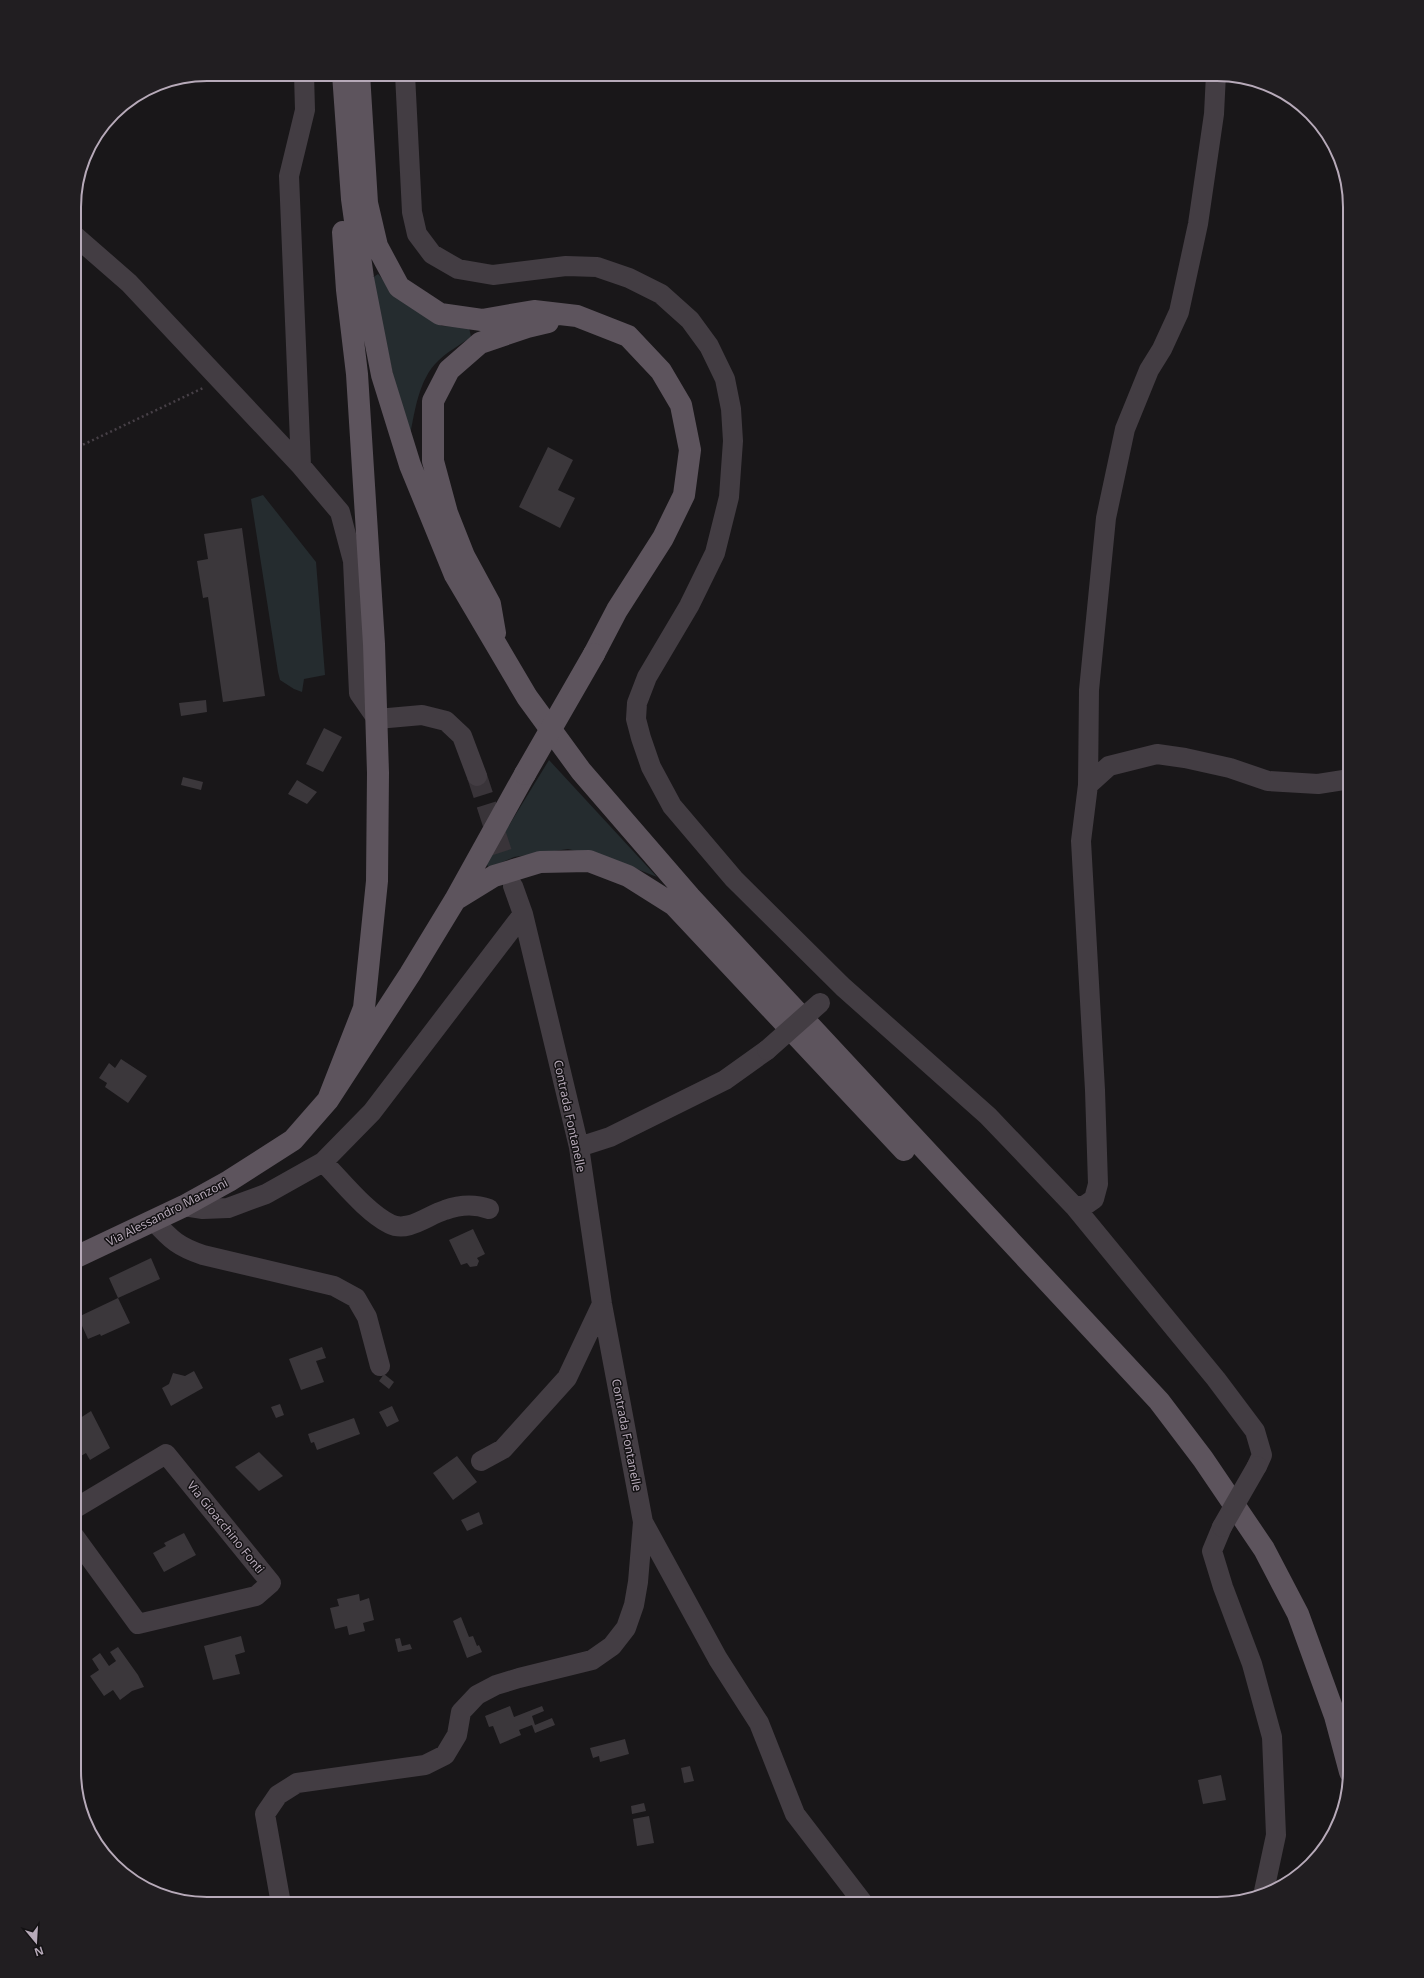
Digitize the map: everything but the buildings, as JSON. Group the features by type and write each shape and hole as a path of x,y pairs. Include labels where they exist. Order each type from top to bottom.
{"main road":[{"path":"328,1100 364,1008 377,881 377,719 372,598 357,374 347,290 338,150 341,81"},
{"path":"342,81 352,199 363,278 382,375 410,465 455,575 527,697 581,771 690,898 1159,1401 1203,1459 1264,1548 1298,1614 1335,1716 1343,1746"},
{"path":"328,1100 410,974 455,900 594,654 617,610 663,538 684,495 690,450 680,405 661,371 628,336 577,316 534,311 482,320 440,314 399,287 377,246 367,203 359,81"},
{"path":"498,648 490,604 464,556 447,513 433,460 433,401 448,370 480,343 527,327 577,316"},
{"path":"455,900 494,876 540,862 589,860 628,876 674,905 962,1212 995,1226"},
{"name":"Via Alessandro Manzoni","path":"81,1255 154,1221 229,1181 293,1140 328,1100"}],"street":[{"path":"301,466 289,176 305,110 304,81"},
{"path":"405,81 412,212 417,234 432,254 458,269 493,275 566,266 597,267 629,278 661,294 690,320 709,346 725,379 731,409 733,441 729,497 715,553 689,606 647,677 637,703 636,719 651,767 672,806 734,879 843,986 988,1116 1074,1206 1216,1379 1254,1430 1262,1455 1222,1527 1212,1551 1223,1587 1252,1664 1272,1737 1276,1835 1265,1887"},
{"path":"1074,1206 1084,1206 1094,1199 1098,1184 1096,1090 1081,840 1088,785 1089,690 1106,518 1125,429 1149,370 1162,349 1179,312 1198,224 1214,114 1216,81"},
{"path":"81,241 129,283 301,466 340,512 353,561 359,693 377,719 422,715 446,721 462,736 477,776"},
{"path":"1088,785 1109,766 1158,754 1185,758 1230,768 1268,781 1318,784 1343,780"},
{"name":"Contrada Fontanelle","path":"513,886 522,914 579,1147 602,1304 643,1522 718,1658 759,1724 795,1814 859,1897"},
{"path":"184,1206 203,1209 228,1208 266,1194 323,1162 372,1112 522,914"},
{"path":"579,1147 610,1137 725,1080 767,1050 820,1002 843,986"},
{"path":"323,1162 369,1208 391,1224 409,1226 445,1210 477,1205 489,1209"},
{"path":"154,1221 167,1236 183,1248 203,1255 334,1286 356,1298 367,1317 380,1366"},
{"path":"481,1460 503,1449 567,1378 592,1328 602,1304"},
{"name":"Via Gioacchino Fonti","path":"81,1505 166,1454 271,1583 256,1596 138,1624 81,1546"},
{"path":"280,1897 265,1814 278,1795 297,1783 425,1765 445,1755 457,1735 461,1712 477,1695 496,1685 519,1678 592,1660 612,1646 626,1628 634,1605 638,1582 643,1522"}],"path":[{"path":"81,446 220,380"}],"shaded area":[{"path":"378,274 406,303 442,326 469,327 471,337 438,361 426,377 419,395 410,435 393,375 372,278"},
{"path":"263,495 316,562 325,675 304,679 302,692 280,680 278,672 251,499"},
{"path":"549,760 657,877 612,859 568,849 514,857 489,868 486,863"}],"tunnel":[{"path":"477,776 513,886"}]}
